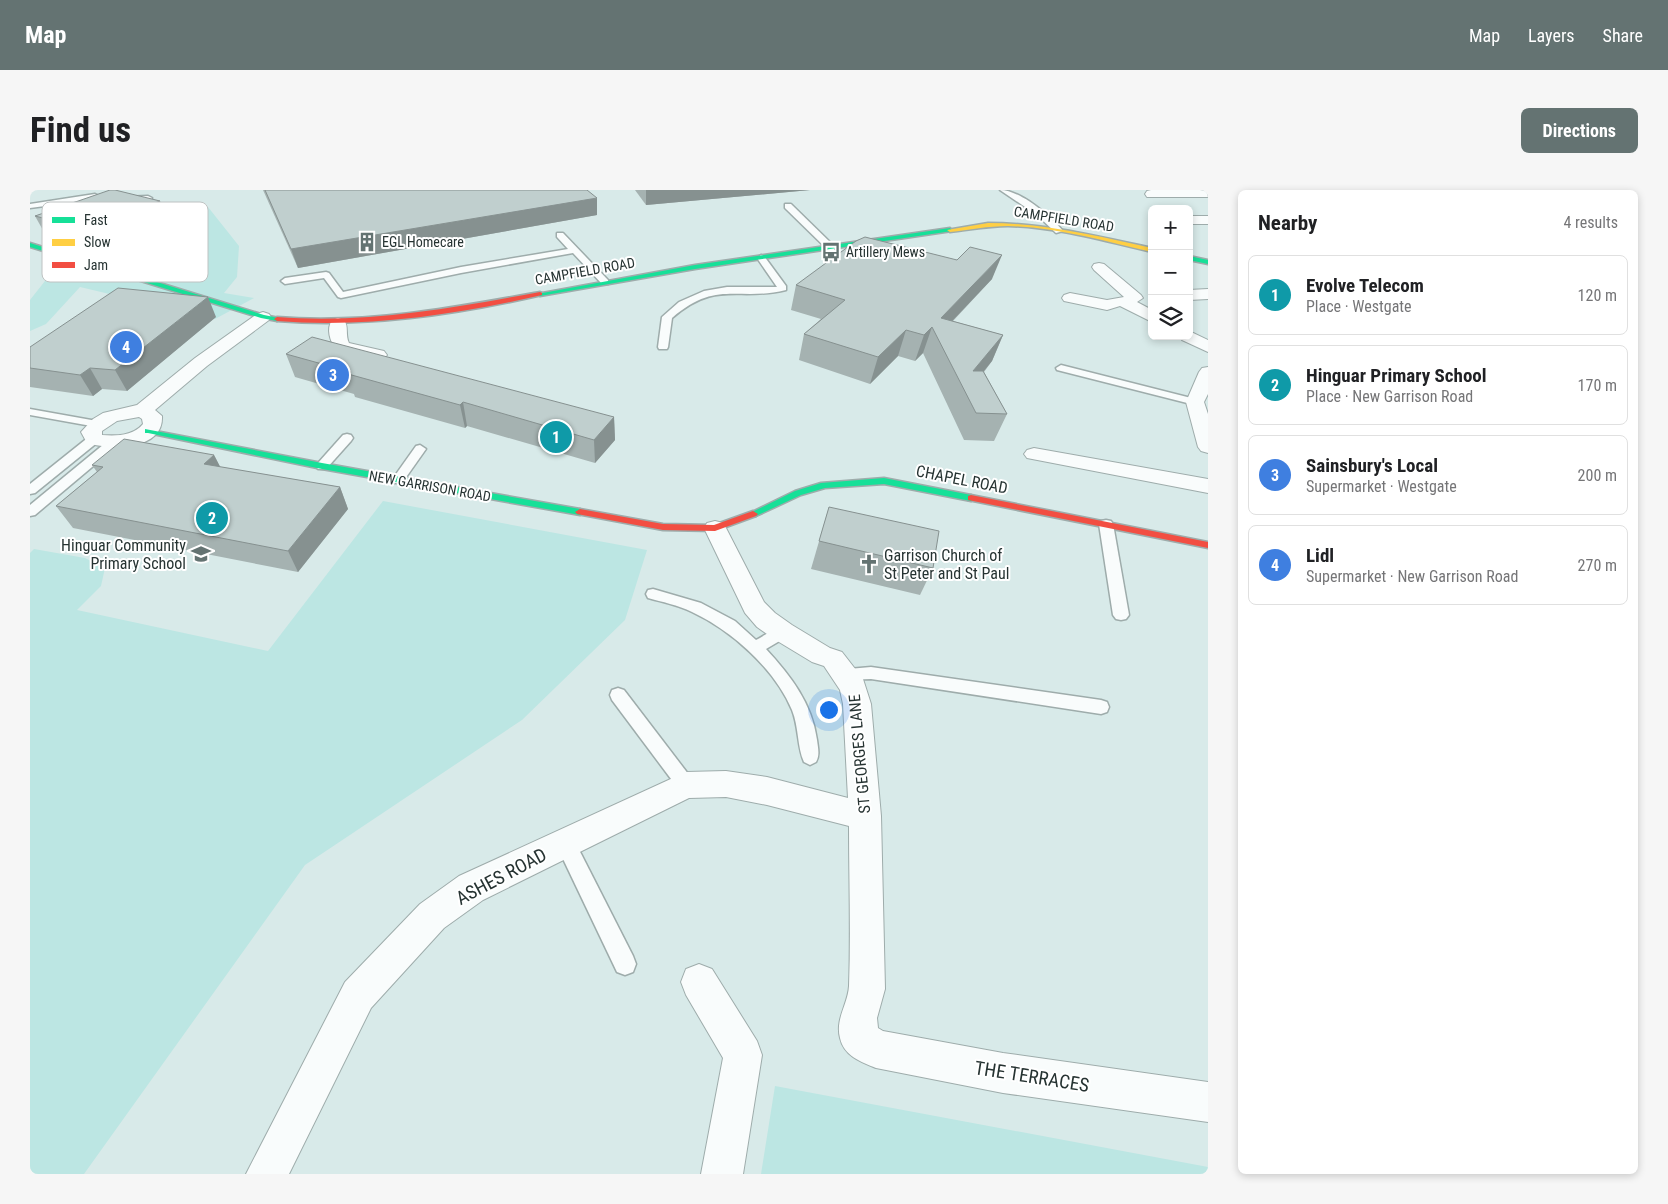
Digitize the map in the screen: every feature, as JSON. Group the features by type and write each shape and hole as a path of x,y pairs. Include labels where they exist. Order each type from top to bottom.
{"street":[{"path":"1153,205 1149,192 1208,193"},
{"path":"1193,220 1208,220"},
{"name":"CAMPFIELD ROAD","path":"150,282 263,317 306,322 338,323 412,317 606,282 987,225 1023,226 1059,231 1148,249"},
{"name":"CAMPFIELD ROAD","path":"30,245 42,249"},
{"path":"1193,259 1208,262"},
{"path":"1099,267 1129,299 1148,314"},
{"path":"1193,295 1208,294"},
{"path":"1070,298 1107,305 1129,299 1148,297"},
{"path":"142,411 201,362 263,317"},
{"path":"338,323 338,338 342,346 399,361"},
{"path":"1193,339 1208,347"},
{"path":"1208,372 1202,403 1208,447"},
{"path":"142,411 152,416 154,421 148,431 129,440 113,443 101,442 95,432 119,413 142,411"},
{"name":"NEW GARRISON ROAD","path":"148,431 322,466 639,524 663,527 715,528"},
{"path":"1034,454 1208,486"},
{"name":"CHAPEL ROAD","path":"715,528 738,521 798,492 824,484 884,481 1208,545"},
{"name":"ST GEORGES LANE","path":"715,528 754,607 766,620 783,632 821,655 833,659 853,687 857,704 865,816 867,989 858,1018 859,1038"},
{"name":"ASHES ROAD","path":"267,1174 358,995 432,916 471,888 686,785 726,784 767,791 865,816"},
{"path":"699,982 743,1055 722,1174"},
{"name":"THE TERRACES","path":"859,1038 876,1049 917,1057 1003,1072 1208,1102"}],"lane":[{"path":"1004,190 1040,213 1059,231"},
{"path":"56,202 95,196"},
{"path":"112,201 148,198"},
{"path":"788,206 831,248"},
{"path":"560,235 606,282"},
{"path":"285,281 326,275 341,295 461,270 575,250"},
{"path":"663,347 667,317 682,304 698,294 715,290 736,289 768,292 787,287 762,258"},
{"path":"1061,368 1202,403"},
{"path":"30,412 95,432"},
{"path":"30,490 95,432"},
{"path":"322,466 347,438"},
{"path":"30,512 113,443"},
{"path":"398,480 420,449"},
{"path":"1106,524 1121,616"},
{"path":"653,594 696,607 730,625 755,648 782,677 798,704 805,723 810,757"},
{"path":"755,648 783,632"},
{"path":"843,674 870,673 1101,707"},
{"path":"618,695 686,785"},
{"path":"565,842 626,964"}],"shaded area":[{"path":"208,207 239,246 237,277 224,293 254,298 215,319 80,287 46,324 30,331 30,300 44,282 208,282"},
{"path":"383,501 647,550 625,620 522,720 305,865 84,1174 30,1174 30,553 34,549 85,558 105,568 101,586 77,610 268,651"},
{"path":"775,1086 1208,1167 1208,1174 761,1174"}],"building":[{"path":"110,190 160,201 157,202 75,202"},
{"name":"EGL Homecare","path":"265,190 587,190 597,198 291,249"},
{"path":"865,237 957,260 970,247 1002,255 941,318 1003,335 973,371 983,371 1007,414 976,413 932,327 924,335 906,330 878,357 804,334 845,300 796,285 856,241"},
{"path":"118,288 208,297 115,370 90,368 80,375 30,368 30,347"},
{"path":"312,337 614,417 594,440 463,402 460,405 348,374 351,372 286,354"},
{"path":"124,439 214,455 204,464 340,487 288,551 56,506 103,467 92,465"},
{"path":"829,507 939,531 933,568 819,541"}],"traffic: fast":[{"path":"540,294 695,267 950,230"},
{"path":"30,245 42,249"},
{"path":"1193,259 1208,262"},
{"path":"150,282 263,317 277,319"},
{"path":"148,431 322,466 580,512"},
{"path":"753,514 798,493 824,485 884,481 971,498"}],"traffic: slow":[{"path":"950,230 988,225 1029,226 1071,232 1148,249"}],"traffic: jam":[{"path":"277,319 343,322 376,320 442,312 540,294"},
{"path":"971,498 1208,545"},
{"path":"580,512 663,527 715,528 753,514"}],"place":[{"name":"EGL Homecare","path":"367,242"},
{"name":"Artillery Mews","path":"831,252"},
{"name":"Lidl","path":"126,347"},
{"name":"Sainsbury's Local","path":"333,375"},
{"name":"Evolve Telecom","path":"556,437"},
{"name":"Hinguar Primary School","path":"212,518"},
{"name":"Hinguar Community Primary School","path":"201,554"},
{"name":"Garrison Church of St Peter and St Paul","path":"869,564"}]}
